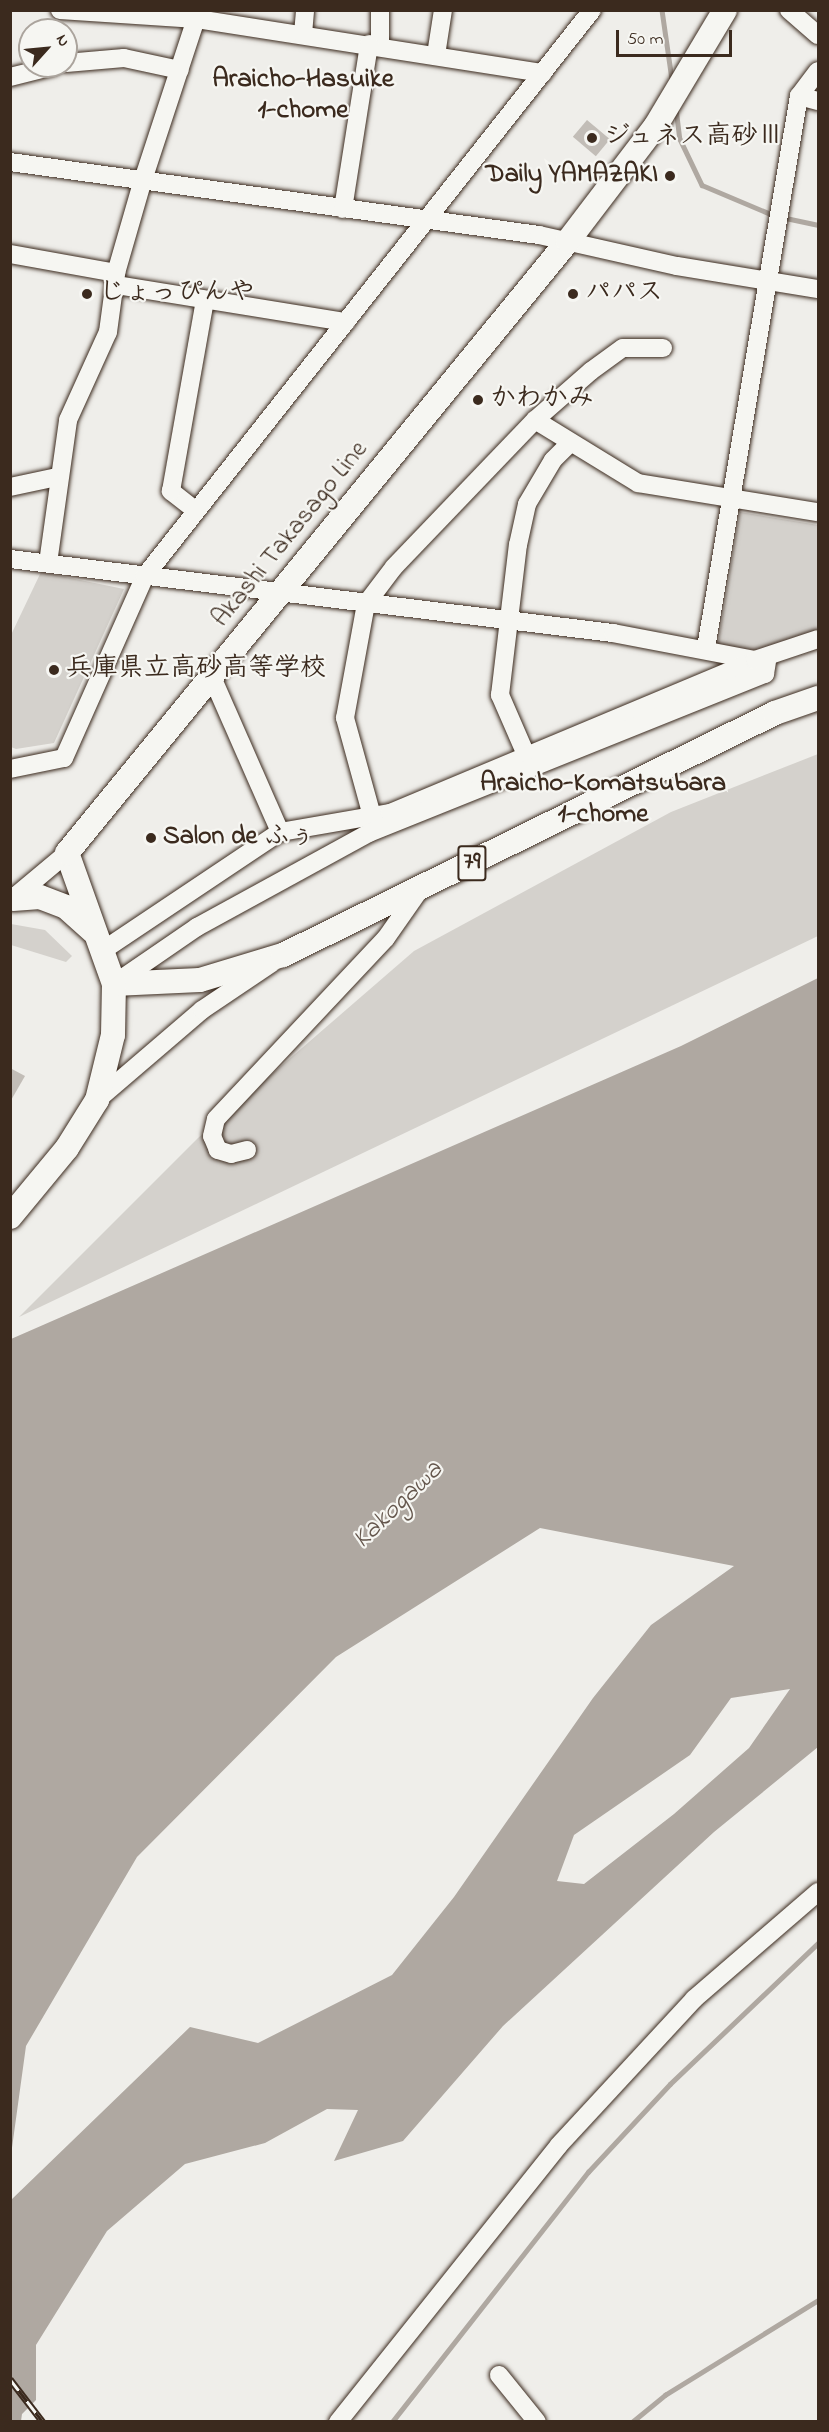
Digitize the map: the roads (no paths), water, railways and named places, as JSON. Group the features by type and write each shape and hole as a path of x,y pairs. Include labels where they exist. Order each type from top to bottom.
{"main road":[{"name":"Akashi Takasago Line","path":"68,853 568,241 656,127 725,10"},
{"name":"79","path":"114,984 200,980 283,956 776,713 819,698"},
{"path":"10,1216 67,1148 97,1100 113,1035 114,984 68,853"},
{"path":"12,899 40,897 66,907 98,942"}],"street":[{"path":"60,10 198,15 543,73"},
{"path":"303,34 305,10"},
{"path":"343,209 380,10"},
{"path":"436,55 443,10"},
{"path":"10,770 64,758 145,576 592,10"},
{"path":"789,10 819,35"},
{"path":"48,563 57,477 71,411 108,332 117,279 142,183 198,15"},
{"path":"78,62 123,58 180,70"},
{"path":"706,648 766,280 799,96 819,71"},
{"path":"799,96 819,101"},
{"path":"10,162 142,183 426,219 568,241 819,289"},
{"path":"10,254 205,300 346,322"},
{"path":"195,510 171,491 205,300"},
{"path":"372,816 345,718 366,604 394,567 535,420 623,348 663,348"},
{"path":"535,420 638,483 819,512"},
{"path":"527,757 500,695 522,517 553,460 572,442"},
{"path":"10,487 57,477"},
{"path":"10,558 706,648 761,658"},
{"path":"98,942 280,832 372,816 527,757 761,658 819,639"},
{"path":"114,984 198,927 369,834 765,674 761,658"},
{"path":"212,677 280,832"},
{"path":"12,899 68,853"},
{"path":"247,1150 231,1154 218,1150 212,1136 216,1119 386,938 421,888"},
{"path":"97,1100 202,1010 283,956"},
{"path":"338,2421 559,2145 694,1999 819,1892"},
{"path":"499,2374 537,2421"},
{"path":"322,2421 362,2392"}],"water":[{"name":"Kakogawa","path":"818,978 818,1747 714,1832 503,2026 403,2141 334,2161 358,2110 327,2109 265,2143 185,2164 107,2231 36,2345 36,2400 22,2414 21,2421 11,2421 11,2200 190,2027 258,2043 392,1975 454,1897 593,1698 651,1625 734,1566 540,1528 336,1657 137,1857 26,2046 11,2155 11,1339 681,1046","holes":["790,1689 749,1748 674,1814 584,1884 557,1881 574,1835 690,1755 731,1698"]}],"waterway":[{"path":"662,10 672,79"},
{"path":"676,108 680,139 702,185 773,215"},
{"path":"781,217 818,225"},
{"path":"392,2422 588,2172 670,2084 818,1943"},
{"path":"632,2422 665,2395 818,2300"}],"railway":[{"path":"10,2379 43,2422"}],"place":[{"name":"ジュネス高砂Ⅲ","path":"592,138"},
{"name":"Daily YAMAZAKI","path":"670,176"},
{"name":"じょっぴんや","path":"87,294"},
{"name":"パパス","path":"573,294"},
{"name":"かわかみ","path":"478,400"},
{"name":"兵庫県立高砂高等学校","path":"54,670"},
{"name":"Salon de ふぅ","path":"151,838"}],"district":[{"name":"Araicho-Hasuike 1-chome","path":"303,94"},
{"name":"Araicho-Komatsubara 1-chome","path":"603,798"}]}
